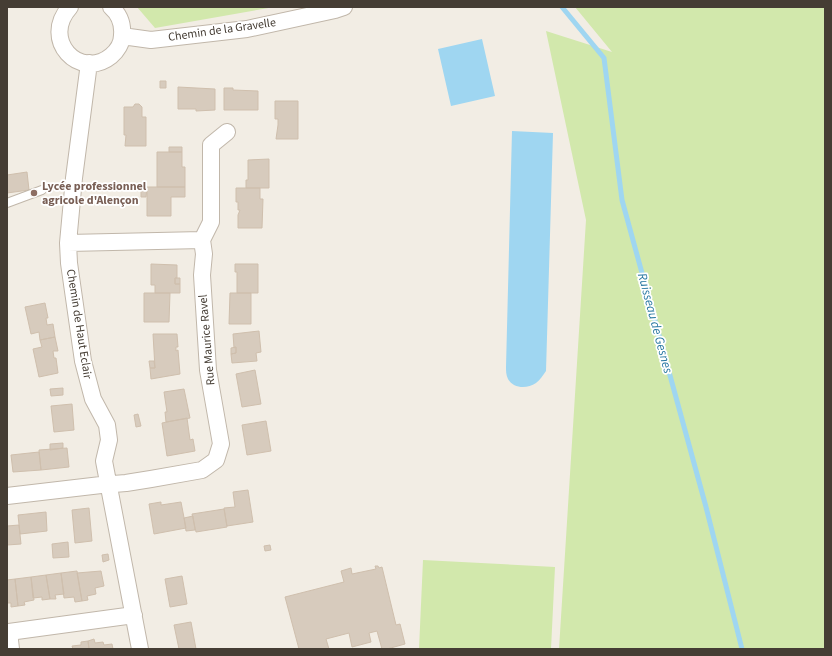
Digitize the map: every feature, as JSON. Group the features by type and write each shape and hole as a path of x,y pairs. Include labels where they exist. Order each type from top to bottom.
{"street":[{"path":"70,7 64,13 60,22 60,41 64,49 71,56 79,61 89,63 107,59 120,45 122,36 120,17 111,7"},
{"name":"Chemin de la Gravelle","path":"122,36 151,40 247,29 344,7"},
{"name":"Chemin de Haut Eclair","path":"89,63 74,178 68,243 69,263 83,361 93,399 107,425 109,440 104,461 140,649"},
{"path":"68,243 202,240 211,222 211,145 227,132"},
{"name":"Rue Maurice Ravel","path":"7,496 151,479 202,470 216,460 221,444 208,370 202,275 204,254 202,240"},
{"path":"11,649 9,632 134,615"}],"lane":[{"path":"7,203 42,190"}],"green space":[{"path":"137,7 274,7 155,28"},
{"path":"575,7 825,7 825,649 559,649 586,220 546,31 612,52"},
{"path":"423,560 555,567 551,649 419,649"}],"water":[{"path":"482,39 495,96 451,106 438,49"},
{"path":"512,131 553,133 546,371 536,383 525,387 514,385 507,378 506,372"}],"building":[{"path":"160,81 166,81 166,88 160,88"},
{"path":"178,87 215,89 215,110 196,111 196,109 178,109"},
{"path":"224,88 233,88 233,90 258,91 258,110 224,110"},
{"path":"275,101 298,101 298,139 276,139 278,119 275,119"},
{"path":"135,104 139,104 142,107 142,117 146,117 146,146 125,146 126,135 124,135 124,107 133,107"},
{"path":"169,147 182,147 182,152 169,152"},
{"path":"157,152 182,152 182,167 185,167 185,187 157,187"},
{"path":"269,159 269,188 246,188 246,180 248,180 248,160"},
{"path":"27,172 29,190 7,193 7,175"},
{"path":"141,187 147,187 146,197 141,197"},
{"path":"147,187 185,187 185,197 171,197 171,216 147,216"},
{"path":"236,188 260,188 260,199 263,199 262,228 238,228 238,215 240,210 238,210 238,202 236,202"},
{"path":"151,264 177,265 177,278 175,278 175,284 180,284 180,293 155,293 155,285 151,285"},
{"path":"235,264 258,264 258,293 237,293 237,272 235,272"},
{"path":"175,278 180,278 180,284 175,284"},
{"path":"144,293 170,293 169,322 144,322"},
{"path":"230,293 251,293 251,324 229,324"},
{"path":"45,303 48,318 46,318 47,325 53,324 55,337 40,340 39,332 31,334 25,307"},
{"path":"259,331 261,352 256,353 257,361 232,363 231,354 236,353 233,334"},
{"path":"153,334 177,334 178,347 176,347 176,351 178,350 180,374 151,379 150,368 155,368"},
{"path":"55,337 58,351 53,351 54,358 56,358 58,373 39,377 33,349 42,347 40,340"},
{"path":"236,347 236,353 231,354 231,348"},
{"path":"149,361 154,361 155,368 150,368"},
{"path":"255,370 261,404 242,407 236,374"},
{"path":"63,388 63,395 51,396 50,389"},
{"path":"184,389 190,418 166,422 165,412 167,412 164,392"},
{"path":"72,404 74,430 54,432 51,406"},
{"path":"138,414 141,426 136,427 134,415"},
{"path":"187,418 190,440 193,439 195,451 167,456 162,423"},
{"path":"266,421 271,451 247,455 242,425"},
{"path":"63,443 63,448 50,450 50,444"},
{"path":"67,448 69,467 41,470 39,450"},
{"path":"39,452 41,470 13,472 11,455"},
{"path":"248,490 253,522 227,526 224,508 235,507 233,492"},
{"path":"161,502 161,505 181,502 186,528 154,534 149,504"},
{"path":"89,508 92,541 75,543 72,510"},
{"path":"224,509 227,527 196,532 192,514"},
{"path":"46,512 47,531 20,534 18,515"},
{"path":"193,516 195,530 186,531 184,518"},
{"path":"19,525 21,544 7,545 7,526"},
{"path":"68,542 69,557 53,558 52,544"},
{"path":"270,545 271,550 265,551 264,546"},
{"path":"108,554 109,560 103,562 102,555"},
{"path":"375,566 378,566 379,568 382,567 396,625 400,624 405,644 382,649 377,631 369,633 371,642 352,647 349,633 326,639 329,649 299,649 285,597 344,582 341,571 351,568 352,574 376,569"},
{"path":"77,571 82,601 75,602 74,597 64,598 61,573"},
{"path":"101,571 104,586 95,588 96,594 87,596 88,600 82,601 77,573"},
{"path":"61,573 64,594 55,595 56,599 50,599 46,575"},
{"path":"46,575 50,599 42,600 42,597 33,598 31,577"},
{"path":"182,576 187,604 170,607 165,579"},
{"path":"31,577 34,600 24,602 25,605 18,606 15,579"},
{"path":"15,579 18,606 11,607 11,603 7,603 7,580"},
{"path":"191,622 196,649 179,649 174,625"},
{"path":"94,639 95,643 103,642 104,645 112,644 113,649 89,649 88,641"},
{"path":"88,641 89,649 73,649 72,646 81,645 81,642"}],"waterway":[{"name":"Ruisseau de Gesnes","path":"562,7 604,58 622,200 706,507 742,649"}],"place":[{"name":"Lycée professionnel agricole d'Alençon","path":"34,193"}]}
